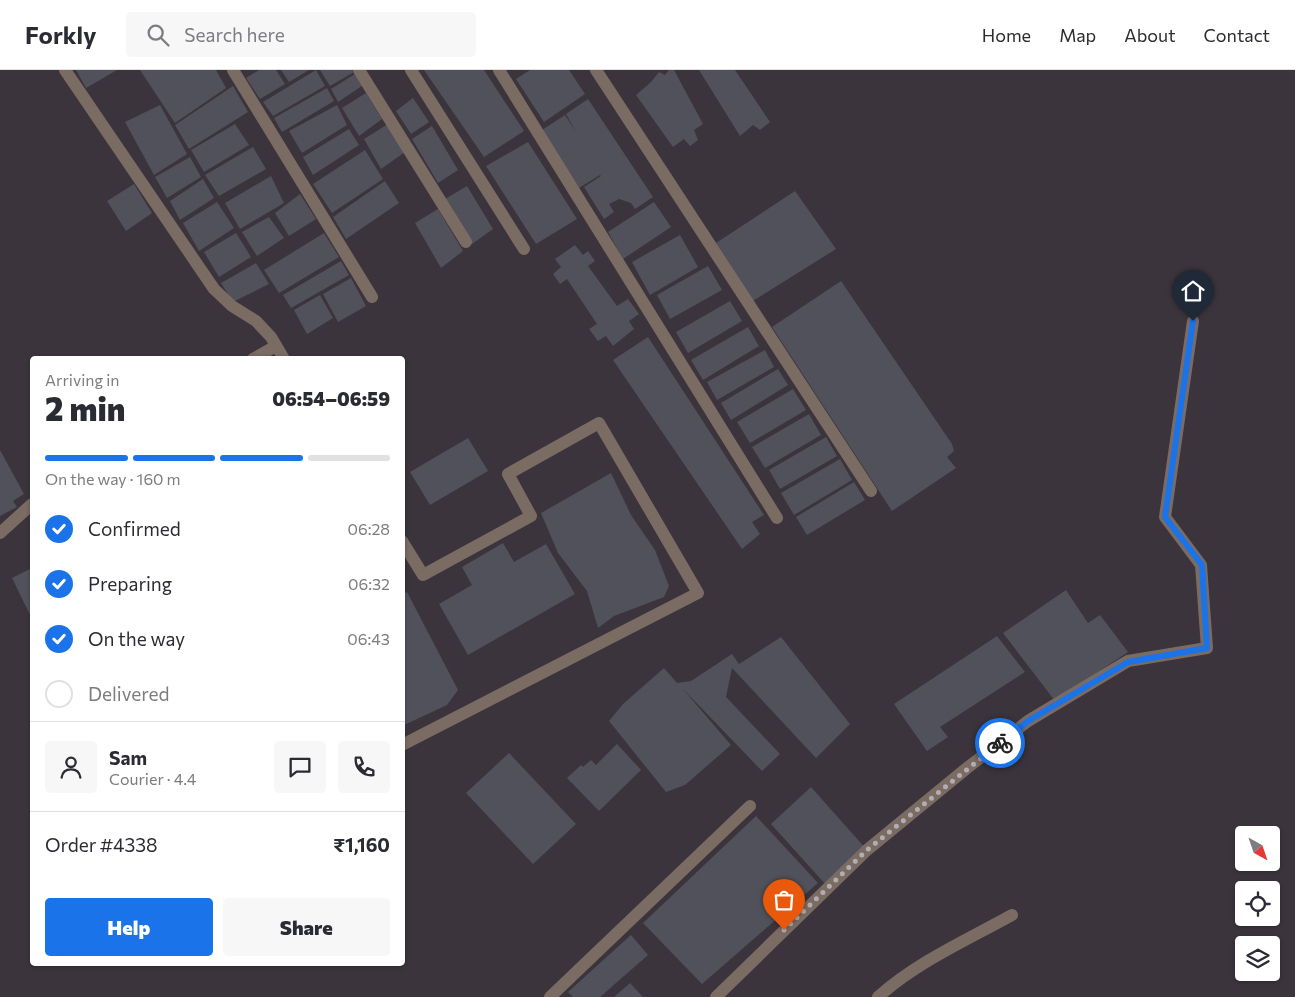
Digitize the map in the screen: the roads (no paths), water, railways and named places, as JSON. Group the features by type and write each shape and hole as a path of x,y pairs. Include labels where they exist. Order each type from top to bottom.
{"street":[{"path":"65,70 214,289 232,306 256,321 271,337 282,356"},
{"path":"233,70 372,297"},
{"path":"359,70 466,242"},
{"path":"411,70 524,249"},
{"path":"499,70 777,518"},
{"path":"596,70 871,491"},
{"path":"716,997 867,850 1028,721 1128,662 1207,648 1202,565 1165,517 1193,321"},
{"path":"258,356 276,346"},
{"path":"405,546 423,576 531,516 508,474 599,423 698,593 405,743"},
{"path":"0,533 30,506"},
{"path":"550,997 750,806"},
{"path":"878,997 919,967 1012,915"}]}
